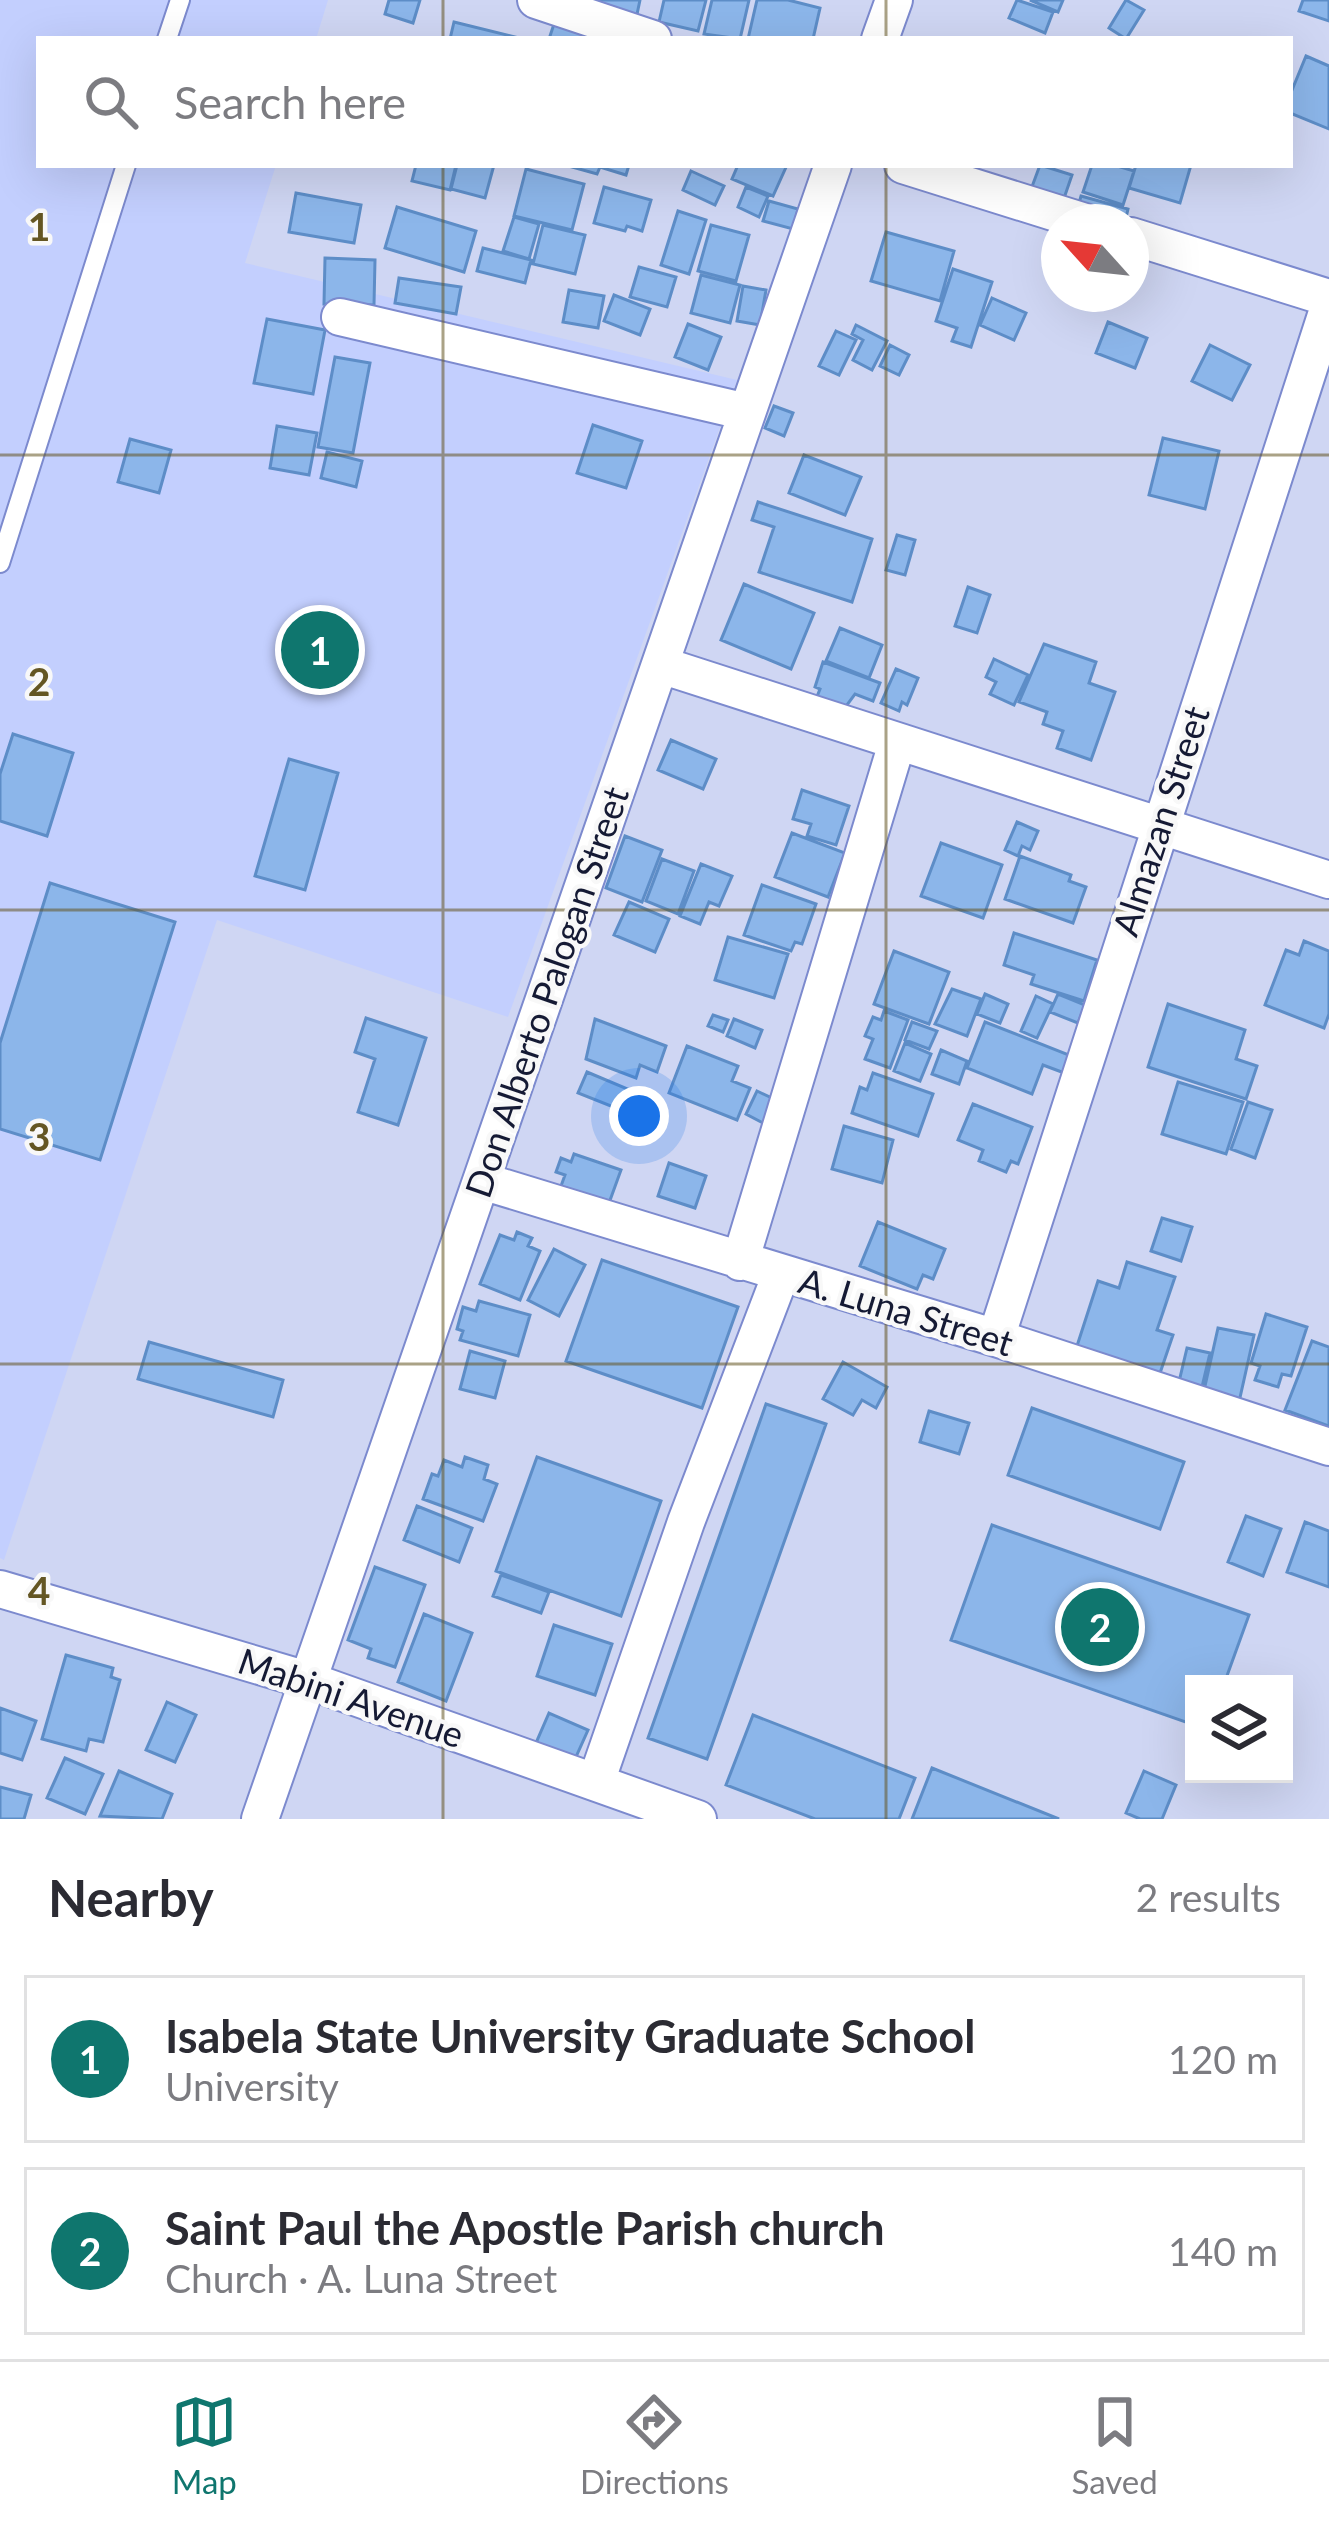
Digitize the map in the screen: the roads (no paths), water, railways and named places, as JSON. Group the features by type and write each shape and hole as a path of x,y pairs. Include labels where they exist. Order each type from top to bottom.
{"street":[{"path":"536,0 644,36"},
{"path":"881,36 894,0"},
{"name":"Don Alberto Palogan Street","path":"260,1819 832,168"},
{"path":"913,168 1041,208"},
{"path":"1149,242 1329,302"},
{"name":"Almazan Street","path":"996,1338 1329,302"},
{"path":"340,317 747,412"},
{"path":"661,665 1329,880"},
{"path":"740,1262 897,743"},
{"name":"A. Luna Street","path":"482,1181 996,1338 1329,1448"},
{"path":"596,1782 686,1522 781,1274"},
{"name":"Mabini Avenue","path":"0,1588 307,1679 698,1819"}],"lane":[{"path":"168,36 180,0"},
{"path":"0,562 125,168"}],"place":[{"name":"Isabela State University Graduate School","path":"320,650"},
{"name":"Saint Paul the Apostle Parish church","path":"1100,1627"}]}
